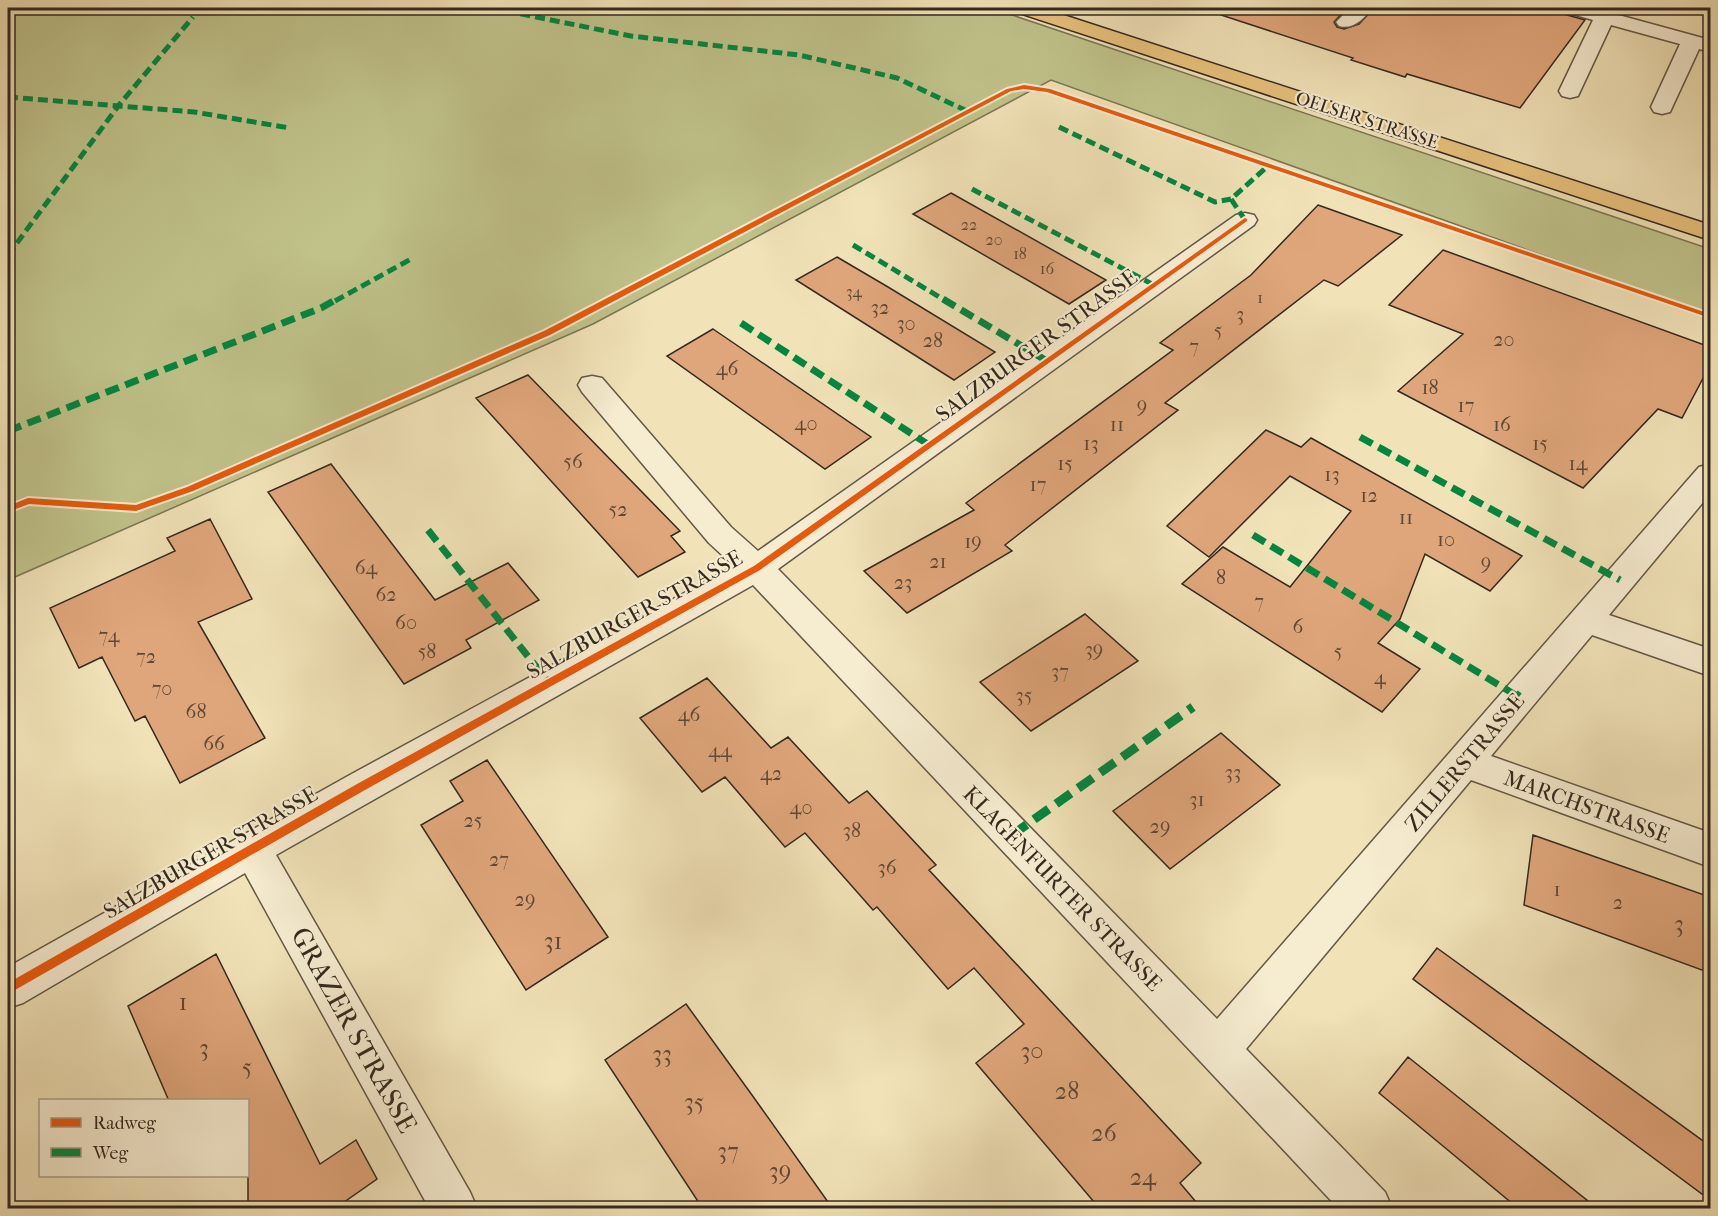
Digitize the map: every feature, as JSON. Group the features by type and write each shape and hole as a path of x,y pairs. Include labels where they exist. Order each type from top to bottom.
{"main road":[{"name":"OELSER STRASSE","path":"1023,8 1710,233"}],"street":[{"path":"1346,22 1362,8"},
{"path":"1572,8 1701,44 1662,107"},
{"path":"1570,91 1605,16"},
{"name":"SALZBURGER STRASSE","path":"8,988 253,851 361,787 757,568 1245,220"},
{"name":"KLAGENFURTER STRASSE","path":"592,385 720,535 757,568 1369,1209"},
{"name":"ZILLERSTRASSE","path":"1218,1050 1586,620 1698,506 1710,474"},
{"path":"1586,620 1710,663"},
{"name":"MARCHSTRASSE","path":"1464,762 1710,850"},
{"name":"GRAZER STRASSE","path":"253,851 454,1209"}],"green space":[{"path":"8,8 991,8 1710,249 1710,315 1051,80 593,324 8,580"}],"building":[{"path":"1222,8 1347,8 1334,22 1337,27 1344,29 1359,24 1374,8 1560,8 1564,14 1585,20 1520,108 1407,74 1405,77 1351,60 1353,58 1221,15"},
{"path":"951,193 1106,280 1069,304 913,214"},
{"path":"1318,205 1402,235 1338,286 1324,280 1165,403 1178,410 1005,545 1012,551 907,613 864,571 974,510 966,503 1173,350 1160,343 1251,275"},
{"path":"1443,250 1710,347 1710,365 1682,418 1658,409 1583,488 1398,391 1463,334 1389,305"},
{"path":"837,257 995,352 954,380 796,280"},
{"path":"713,329 871,437 825,469 667,356"},
{"path":"528,375 680,531 671,536 685,552 638,577 476,398"},
{"path":"1266,430 1301,447 1311,438 1522,556 1490,591 1425,554 1400,619 1378,643 1420,669 1382,712 1182,584 1223,547 1290,587 1351,511 1290,476 1209,557 1167,526"},
{"path":"331,464 435,600 508,563 539,600 466,640 471,648 404,684 268,492"},
{"path":"210,519 252,599 198,622 265,738 180,783 145,716 135,721 102,657 79,668 50,608 175,551 167,538"},
{"path":"1085,614 1138,661 1031,731 980,682"},
{"path":"707,678 771,748 788,737 849,803 867,791 936,865 929,870 1201,1163 1180,1183 1202,1209 1100,1209 976,1063 1024,1024 974,968 948,989 877,907 873,910 805,833 785,847 725,777 702,792 640,718"},
{"path":"1221,733 1280,785 1170,869 1113,811"},
{"path":"487,760 608,937 526,990 421,825 463,801 450,781"},
{"path":"1533,835 1710,897 1710,973 1524,905"},
{"path":"1437,948 1710,1146 1710,1200 1413,979"},
{"path":"216,954 320,1164 356,1140 377,1179 340,1205 342,1209 248,1209 249,1099 168,1099 128,1006"},
{"path":"686,1004 833,1209 703,1209 605,1060"},
{"path":"1408,1057 1598,1209 1519,1209 1379,1093"}],"marked path":[{"path":"491,8 631,36 799,55 897,78 969,112"},
{"path":"8,255 119,105 193,17"},
{"path":"8,97 194,112 290,128"},
{"path":"1059,127 1215,202 1231,199"},
{"path":"1245,220 1231,199 1268,166"},
{"path":"972,189 1154,285"},
{"path":"853,245 1047,361"},
{"path":"8,431 321,308 411,259"},
{"path":"741,323 929,445"},
{"path":"1360,437 1620,580"},
{"path":"428,530 549,683"},
{"path":"1253,535 1519,697"},
{"path":"1012,835 1193,707"}],"cycle path":[{"path":"8,509 28,501 136,508 190,489 547,333 1009,90 1024,87 1048,90 1710,316"},
{"path":"8,989 361,787 757,568 1245,220"}]}
